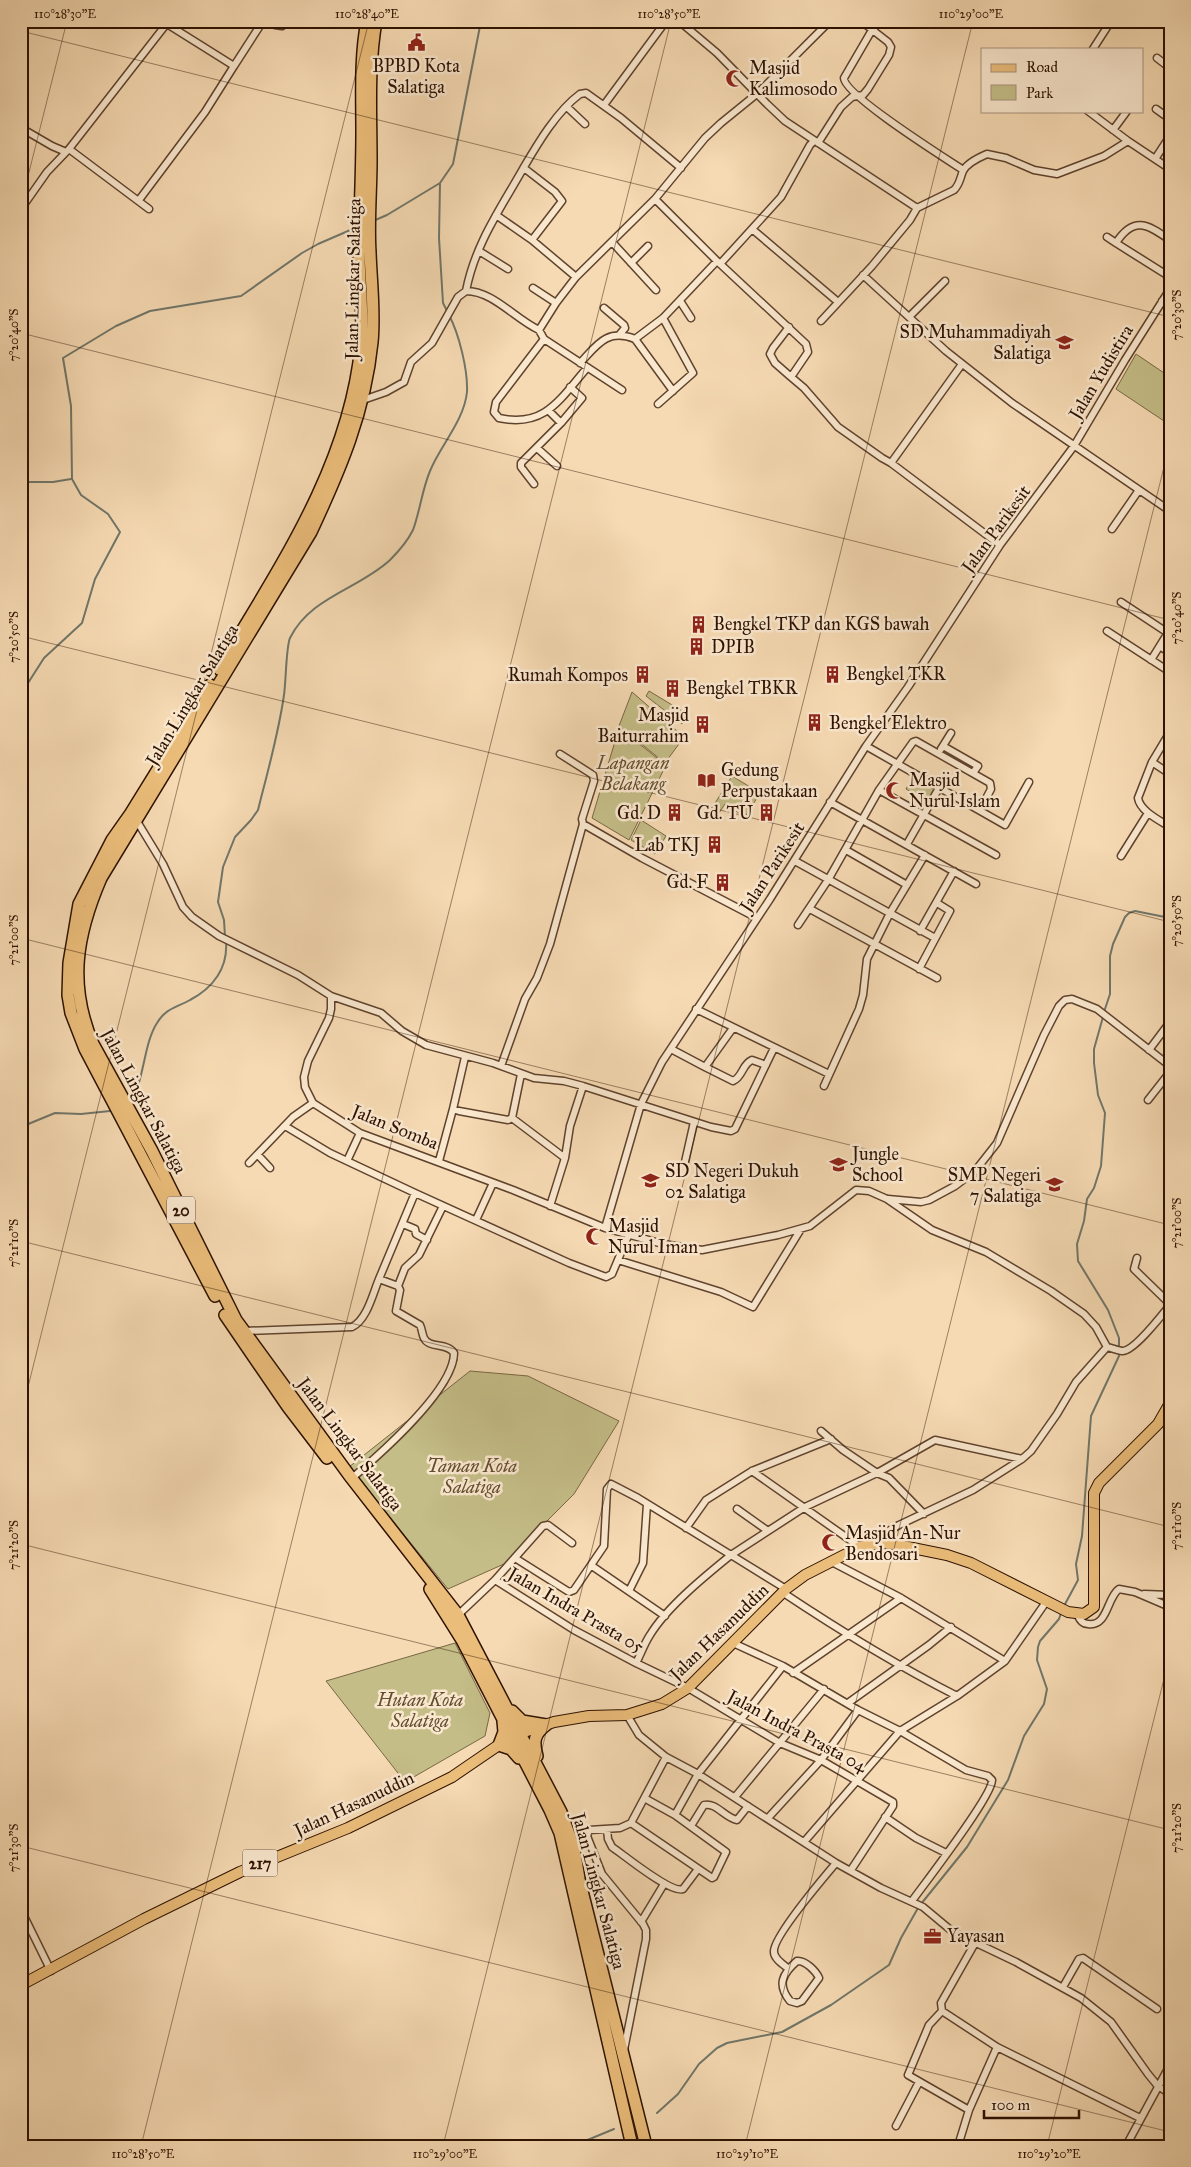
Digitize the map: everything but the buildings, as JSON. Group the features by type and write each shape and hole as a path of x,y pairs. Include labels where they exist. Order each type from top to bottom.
{"highway":[{"name":"Jalan Lingkar Salatiga","path":"366,204 363,54 367,21"},
{"name":"Jalan Lingkar Salatiga","path":"376,21 371,56 364,251 373,309 372,340 334,484 311,532 134,817 101,878 89,905 80,935 77,991 85,1027 108,1074 152,1151 225,1300 244,1331 435,1596 500,1704"},
{"name":"Jalan Lingkar Salatiga","path":"134,817 112,840 79,904 68,963 68,995 71,1013 85,1049 232,1328 288,1407 353,1484 458,1615 516,1735 561,1812 574,1848 617,2057 632,2146"},
{"path":"500,1704 522,1721 546,1725"},
{"path":"500,1704 504,1728 499,1745 514,1751 539,1777"},
{"path":"539,1777 534,1741 537,1733 546,1725"},
{"name":"Jalan Lingkar Salatiga","path":"617,2057 646,2146"}],"main road":[{"path":"1076,1613 1094,1608 1094,1493 1099,1483 1158,1424 1170,1403"},
{"name":"Jalan Hasanuddin","path":"21,1985 51,1971 144,1919 240,1872 348,1828 452,1777 516,1735 554,1722 589,1716 627,1715 662,1704 688,1688 784,1591 805,1575 860,1547 893,1544 947,1555 971,1563 1046,1602 1076,1613"}],"street":[{"path":"139,200 205,112 262,21"},
{"path":"268,21 280,26 289,21"},
{"path":"604,105 666,21"},
{"path":"679,21 717,53 758,93 766,104 785,120 917,208"},
{"path":"539,330 556,302 576,277 656,199 716,127 758,93 830,21"},
{"path":"635,338 663,318 752,229 787,189 810,145 816,142 841,107 868,89 890,50 888,42 862,21"},
{"path":"882,21 872,30 844,78 845,84 877,111 963,170"},
{"path":"1094,48 1111,21"},
{"path":"21,209 48,172 68,151 168,22 234,66"},
{"path":"1157,58 1170,68"},
{"path":"357,400 386,392 404,382 411,362 432,343 458,297 466,291 471,271 496,215 536,147 567,108 582,93 590,95 604,105 681,168"},
{"path":"567,108 585,124"},
{"path":"1156,109 1170,119"},
{"path":"1089,112 1170,169"},
{"path":"1114,130 1126,112"},
{"path":"21,128 52,146 68,151 149,209"},
{"path":"1155,159 1170,136"},
{"path":"821,322 910,220 917,208 954,190 958,185 963,170 973,162 988,154 1006,158 1034,170 1057,174 1104,156 1128,141"},
{"path":"524,168 555,192 562,201 532,240"},
{"path":"656,199 719,263 789,327 808,348 791,377"},
{"path":"496,215 532,240 576,277"},
{"path":"1116,243 1124,231 1138,225 1148,226 1170,240"},
{"path":"752,229 838,302"},
{"path":"1107,236 1170,277"},
{"path":"612,242 656,290"},
{"path":"631,263 648,246"},
{"path":"479,251 508,269"},
{"path":"863,274 962,364 1074,446 1170,511"},
{"path":"909,316 945,281"},
{"path":"533,288 556,302"},
{"name":"Jalan Yudistira","path":"1074,446 1124,360 1170,289"},
{"path":"466,291 482,293 539,330 544,339 622,390"},
{"path":"1162,301 1170,306"},
{"path":"680,302 691,318"},
{"path":"604,308 624,325 625,328 620,334"},
{"path":"658,404 693,371 663,318"},
{"path":"789,327 770,354 775,362 804,388 838,427 892,463 1000,545"},
{"path":"580,363 600,342 612,336 620,334 635,338 673,391"},
{"path":"544,339 499,396 494,407 494,412 499,418 520,420 549,411 587,368"},
{"path":"892,463 962,364"},
{"path":"534,484 521,465 522,461 537,448 582,398 570,387"},
{"path":"549,411 560,423"},
{"name":"Jalan Parikesit","path":"605,1228 641,1104 671,1048 795,861 866,746 908,686 1000,545 1074,446"},
{"path":"537,448 557,466"},
{"path":"1112,529 1139,490"},
{"path":"1121,602 1169,632 1150,660"},
{"path":"1107,631 1170,672"},
{"path":"1160,646 1170,653"},
{"path":"1170,732 1152,762 1138,798 1138,803 1148,813 1170,827"},
{"path":"938,754 950,733"},
{"path":"798,926 846,850 879,790 913,742 917,742 990,783 991,789 980,810"},
{"path":"866,746 1005,824 1028,782"},
{"path":"943,746 978,766 973,773"},
{"path":"501,1066 525,1000 537,978 550,944 583,824 582,819 594,781 593,775 560,754"},
{"path":"1152,762 1170,774"},
{"path":"907,844 939,788"},
{"path":"879,790 996,855"},
{"path":"830,802 976,884"},
{"path":"1121,856 1148,813"},
{"path":"134,817 163,864 182,907 192,917 219,936 298,975 331,996 381,1013 402,1031 426,1045 501,1066 520,1074 583,1086 694,1122 731,1131 735,1129 774,1048"},
{"path":"583,824 642,858 757,918"},
{"path":"846,850 907,885"},
{"path":"824,1086 859,1009 863,995 867,959 890,913 925,855"},
{"path":"795,861 934,938"},
{"path":"920,931 954,871"},
{"path":"919,969 950,910 937,902"},
{"path":"810,909 937,978"},
{"path":"249,1163 285,1126 313,1103 305,1087 304,1077 308,1061 329,1018 331,996"},
{"path":"886,1199 921,1202 929,1200 955,1186 975,1170 996,1143 1059,1006 1065,1000 1072,1000 1097,1009 1170,1066"},
{"path":"696,1009 829,1074"},
{"path":"1149,1050 1170,1022"},
{"path":"705,1067 733,1028"},
{"path":"671,1048 734,1081 739,1079 748,1061 752,1060 766,1065"},
{"path":"439,1161 465,1057"},
{"path":"1148,1100 1170,1072"},
{"path":"512,1118 520,1074"},
{"path":"550,1206 566,1158 570,1126 583,1086"},
{"name":"Jalan Somba","path":"313,1103 360,1132 439,1161 628,1236 699,1250 801,1229"},
{"path":"453,1109 504,1121 512,1118"},
{"path":"512,1118 566,1158"},
{"path":"685,1162 694,1122"},
{"path":"285,1126 347,1162 569,1263 606,1277 612,1274 628,1236"},
{"path":"347,1162 360,1132"},
{"path":"258,1155 270,1168"},
{"path":"476,1220 492,1183"},
{"path":"618,1260 721,1292 753,1307 801,1229 814,1224 856,1190 869,1191 901,1208 915,1220 941,1235 986,1252 1078,1310 1096,1327 1108,1347 1119,1350 1130,1348 1147,1332 1170,1304 1134,1269 1137,1258"},
{"path":"244,1331 352,1326 359,1321 364,1314 415,1193"},
{"path":"353,1484 394,1442 440,1387 453,1363 454,1353 451,1348 430,1343 424,1338 420,1325 397,1312 400,1290 398,1286 405,1268 416,1259 443,1206"},
{"path":"403,1224 415,1229 416,1234 427,1240"},
{"path":"379,1279 398,1286"},
{"path":"752,1471 860,1547 899,1525 973,1490 1022,1460 1031,1451 1057,1414 1081,1375 1108,1347"},
{"path":"821,1431 843,1450 877,1473 889,1478 924,1514"},
{"path":"686,1528 706,1500 752,1471 831,1439"},
{"path":"636,1664 650,1635 665,1616 703,1578 731,1555 805,1507 877,1473 934,1440 1022,1460"},
{"path":"515,1558 569,1592 574,1590 604,1546 607,1489 611,1484 731,1555 846,1636 899,1667 956,1696"},
{"path":"629,1591 643,1563 647,1504"},
{"path":"737,1509 768,1531"},
{"path":"495,1580 546,1524 572,1543"},
{"path":"830,1562 901,1598 1005,1661"},
{"path":"592,1566 665,1616"},
{"name":"Jalan Indra Prasta 05","path":"458,1615 495,1580 574,1630 636,1664 688,1688"},
{"path":"1076,1613 1081,1621 1088,1624 1097,1623 1106,1612 1114,1592 1119,1589 1141,1594 1170,1595"},
{"path":"1141,1594 1170,1607"},
{"path":"793,1673 901,1598"},
{"path":"804,1842 900,1731 956,1696 1005,1661 1046,1602"},
{"path":"848,1703 951,1627"},
{"path":"734,1643 783,1666 966,1770 988,1776 992,1780 992,1784 980,1806 946,1853 917,1904"},
{"path":"674,1815 698,1774 783,1666"},
{"name":"Jalan Indra Prasta 04","path":"688,1688 780,1743 821,1760 892,1801 893,1806 885,1817"},
{"path":"735,1797 824,1689"},
{"path":"768,1818 821,1760 858,1710"},
{"path":"627,1715 639,1735 666,1758 698,1774 836,1863 882,1888 917,1904 972,1949 1016,1962 1081,1998 1111,2022 1158,2085 1170,2094"},
{"path":"617,2057 646,1939 646,1930 642,1922 607,1881 593,1856 586,1836 588,1832 598,1829 607,1830 625,1827 631,1823 646,1799 666,1758"},
{"path":"631,1823 714,1878 726,1852 691,1826 646,1799"},
{"path":"691,1826 706,1804 712,1805 728,1817 737,1820 748,1806"},
{"path":"851,1870 885,1817 916,1838 946,1853"},
{"path":"607,1830 608,1839 612,1847 664,1884 681,1890 698,1869"},
{"path":"789,1969 775,1956 774,1950 777,1942 797,1911 836,1863"},
{"path":"642,1922 664,1884"},
{"path":"21,1910 51,1971"},
{"path":"969,2110 910,2077 908,2071 929,2026 942,2011 941,2003 972,1949"},
{"path":"1063,1987 1079,1959 1083,1958 1157,2010"},
{"path":"797,1961 801,1961 819,1977 809,1992 797,2003 790,2001 782,1986 789,1969 797,1961"},
{"path":"942,2011 997,2047 1140,2118"},
{"path":"958,2146 969,2110 997,2047"},
{"path":"1126,2146 1170,2065"},
{"path":"896,2126 919,2082"}],"green space":[{"path":"1136,354 1170,377 1170,425 1116,389"},
{"path":"649,691 687,714 682,724 646,696"},
{"path":"632,692 684,737 665,763 619,726"},
{"name":"Lapangan Belakang","path":"619,728 666,765 629,840 592,818"},
{"path":"732,776 760,793 745,817 725,804 719,813 712,808"},
{"path":"913,776 935,789 928,802 906,789"},
{"path":"641,820 666,836 655,854 631,840"},
{"name":"Taman Kota Salatiga","path":"470,1371 528,1376 619,1421 574,1494 504,1564 448,1589 349,1467"},
{"name":"Hutan Kota Salatiga","path":"455,1643 490,1713 485,1736 405,1782 326,1681"}],"waterway":[{"path":"373,221 387,215 440,183 453,164 481,21"},
{"path":"440,183 439,238 443,303 447,311"},
{"path":"21,694 44,658 82,623 95,579 120,532 108,514 81,495 72,479 71,406 63,358 116,326 150,311 241,296 302,253 355,228"},
{"path":"225,937 224,920 218,902 223,867 235,837 258,810 280,721 290,638 299,624 322,603 378,570 403,546 413,530 430,471 457,423 465,403 467,392 466,373 459,342 449,315"},
{"path":"21,482 53,482 71,479"},
{"path":"1104,1012 1110,994 1110,956 1113,944 1125,917 1135,911 1170,918"},
{"path":"134,1097 150,1039 157,1023 168,1011 206,990 212,983 222,969 226,942"},
{"path":"1064,1606 1078,1580 1076,1564 1082,1536 1091,1416 1119,1356 1119,1338 1108,1310 1078,1261 1077,1244 1084,1221 1087,1199 1094,1188 1101,1166 1105,1113 1098,1095 1094,1049 1103,1017"},
{"path":"21,1127 55,1113 81,1114 110,1111"},
{"path":"921,1904 967,1847 1008,1780 1024,1736 1044,1704 1047,1689 1037,1660 1038,1647 1040,1641 1059,1619 1061,1613"},
{"path":"657,2113 678,2094 699,2064 717,2048 727,2043 782,2032 831,2005 889,1965 901,1938 918,1908"},
{"path":"573,2146 614,2129"}],"place":[{"name":"BPBD Kota Salatiga","path":"416,43"},
{"name":"Masjid Kalimosodo","path":"735,78"},
{"name":"SD Muhammadiyah Salatiga","path":"1065,342"},
{"name":"Bengkel TKP dan KGS bawah","path":"699,624"},
{"name":"DPIB","path":"697,647"},
{"name":"Bengkel TKR","path":"832,674"},
{"name":"Rumah Kompos","path":"642,675"},
{"name":"Bengkel TBKR","path":"672,688"},
{"name":"Bengkel Elektro","path":"815,723"},
{"name":"Masjid Baiturrahim","path":"703,725"},
{"name":"Gedung Perpustakaan","path":"707,780"},
{"name":"Masjid Nurul Islam","path":"895,790"},
{"name":"Gd. D","path":"675,813"},
{"name":"Gd. TU","path":"767,813"},
{"name":"Lab TKJ","path":"714,845"},
{"name":"Gd. F","path":"722,882"},
{"name":"Jungle School","path":"838,1164"},
{"name":"SD Negeri Dukuh 02 Salatiga","path":"651,1181"},
{"name":"SMP Negeri 7 Salatiga","path":"1055,1185"},
{"name":"Masjid Nurul Iman","path":"594,1236"},
{"name":"Masjid An-Nur Bendosari","path":"831,1543"},
{"name":"Yayasan","path":"933,1936"}]}
